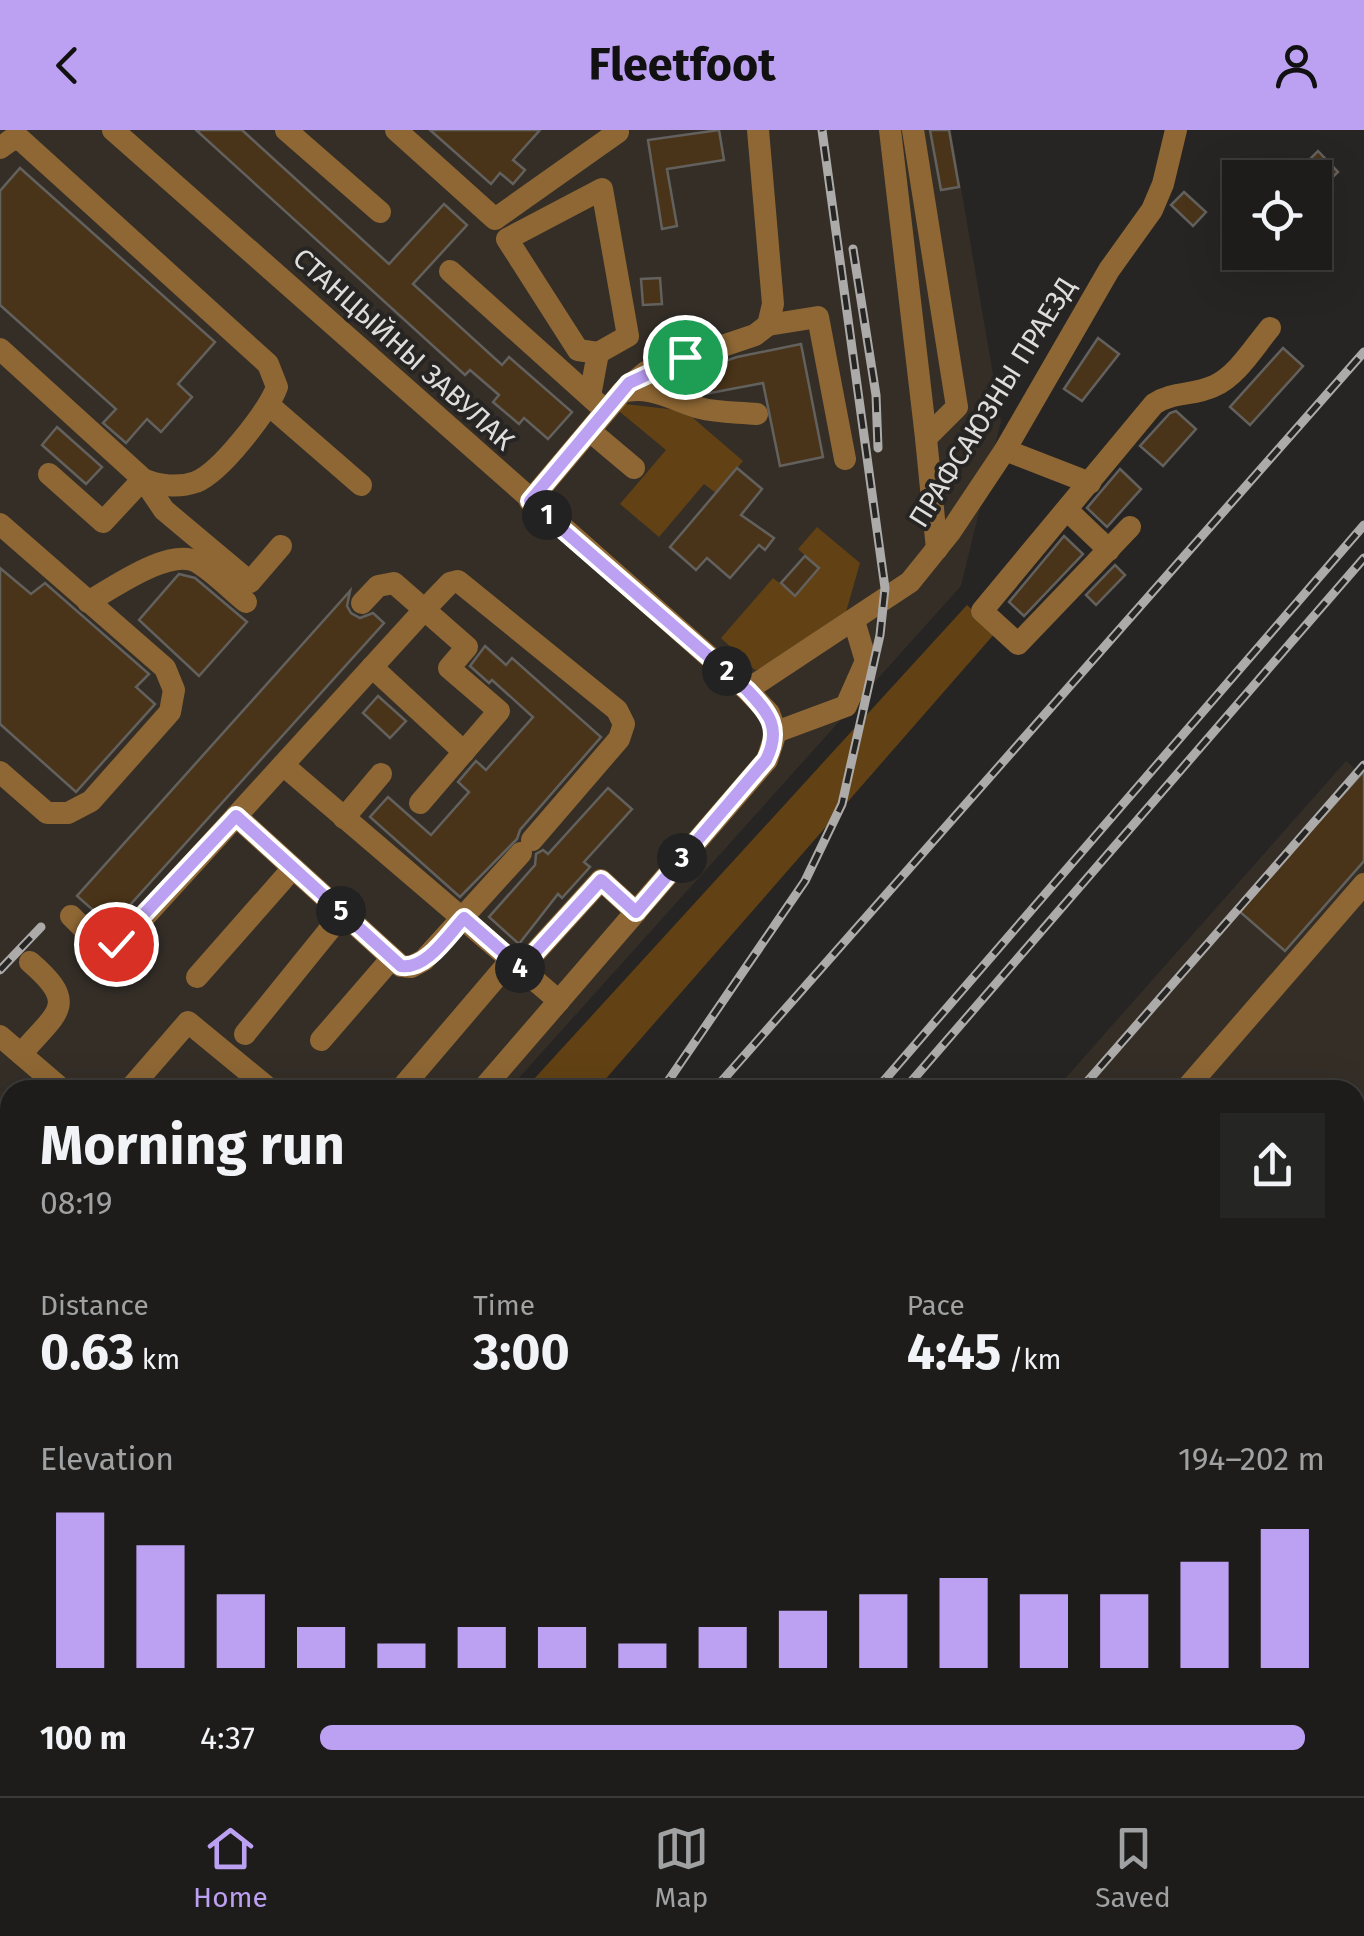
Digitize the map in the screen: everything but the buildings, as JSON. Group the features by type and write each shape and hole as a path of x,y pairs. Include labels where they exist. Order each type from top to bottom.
{"street":[{"name":"СТАНЦЫЙНЫ ЗАВУЛАК","path":"114,130 747,690 769,713 776,732"},
{"path":"286,130 380,212"},
{"path":"396,130 494,219 618,132"},
{"path":"758,130 773,304 768,325"},
{"path":"890,130 936,549"},
{"path":"912,130 957,407 926,438"},
{"name":"ПРАФСАЮЗНЫ ПРАЕЗД","path":"747,690 910,582 936,549 1005,450 1109,270 1152,210 1164,184 1176,130"},
{"path":"0,148 20,139 268,364 277,387 270,406 211,472 196,482 159,486 143,479"},
{"path":"602,190 628,336 598,353 578,350 507,239 602,190"},
{"path":"450,272 598,404"},
{"path":"598,404 622,392 646,372 755,335 768,325 818,317 845,459"},
{"path":"1130,527 1018,644 982,611 1154,404 1170,394 1199,392 1227,379 1270,328"},
{"path":"0,349 143,479 164,510 250,582 281,546"},
{"path":"530,501 590,431 598,404 598,353"},
{"path":"622,392 664,394 702,408 757,414"},
{"path":"270,406 362,485"},
{"path":"590,431 634,468"},
{"path":"1005,450 1090,482"},
{"path":"49,474 103,522 143,479"},
{"path":"1066,510 1109,550"},
{"path":"0,524 165,668 174,690 170,712 91,801 68,812 47,813 0,772"},
{"path":"88,602 162,562 182,558 197,562 246,602"},
{"path":"71,916 102,947 116,944 450,583 458,581 469,586 617,710 624,724 618,739 464,918 424,960 411,968 392,958 236,816"},
{"path":"362,603 378,586 394,582 467,647 449,668 499,712 420,803"},
{"path":"491,1080 766,760 776,732 846,706 866,661 854,621"},
{"path":"372,667 464,752"},
{"path":"283,765 558,1002"},
{"path":"344,818 381,774"},
{"path":"197,978 293,868"},
{"path":"409,1080 516,964 601,880 636,912"},
{"path":"1194,1080 1364,884"},
{"path":"245,1034 343,913"},
{"path":"321,1040 392,958"},
{"path":"21,1054 57,1011 61,998 54,982 30,962"},
{"path":"137,1080 188,1022 257,1080"},
{"path":"0,1036 51,1080"}],"shaded area":[{"path":"0,130 951,130 1001,421 961,586 517,1080 0,1080"},
{"path":"608,402 685,411 743,461 716,493 704,484 659,537 620,504 666,450"},
{"path":"817,527 860,563 844,619 755,670 721,638 773,578 795,595 819,568 798,549"},
{"path":"967,605 996,632 605,1080 533,1080"},
{"path":"1346,761 1364,777 1364,1080 1064,1080"}],"railway":[{"path":"669,1080 805,881 842,804 880,635 885,588 822,130"},
{"path":"853,249 876,395 878,448"},
{"path":"723,1080 1364,352"},
{"path":"885,1080 1364,525"},
{"path":"913,1080 1364,558"},
{"path":"1089,1080 1364,765"},
{"path":"0,970 41,927"}],"route":[{"path":"116,944 236,816 401,966 411,968 424,960 464,918 521,968 601,880 636,912 766,760 776,732 769,713 747,690 530,501 629,383 685,357"}]}
